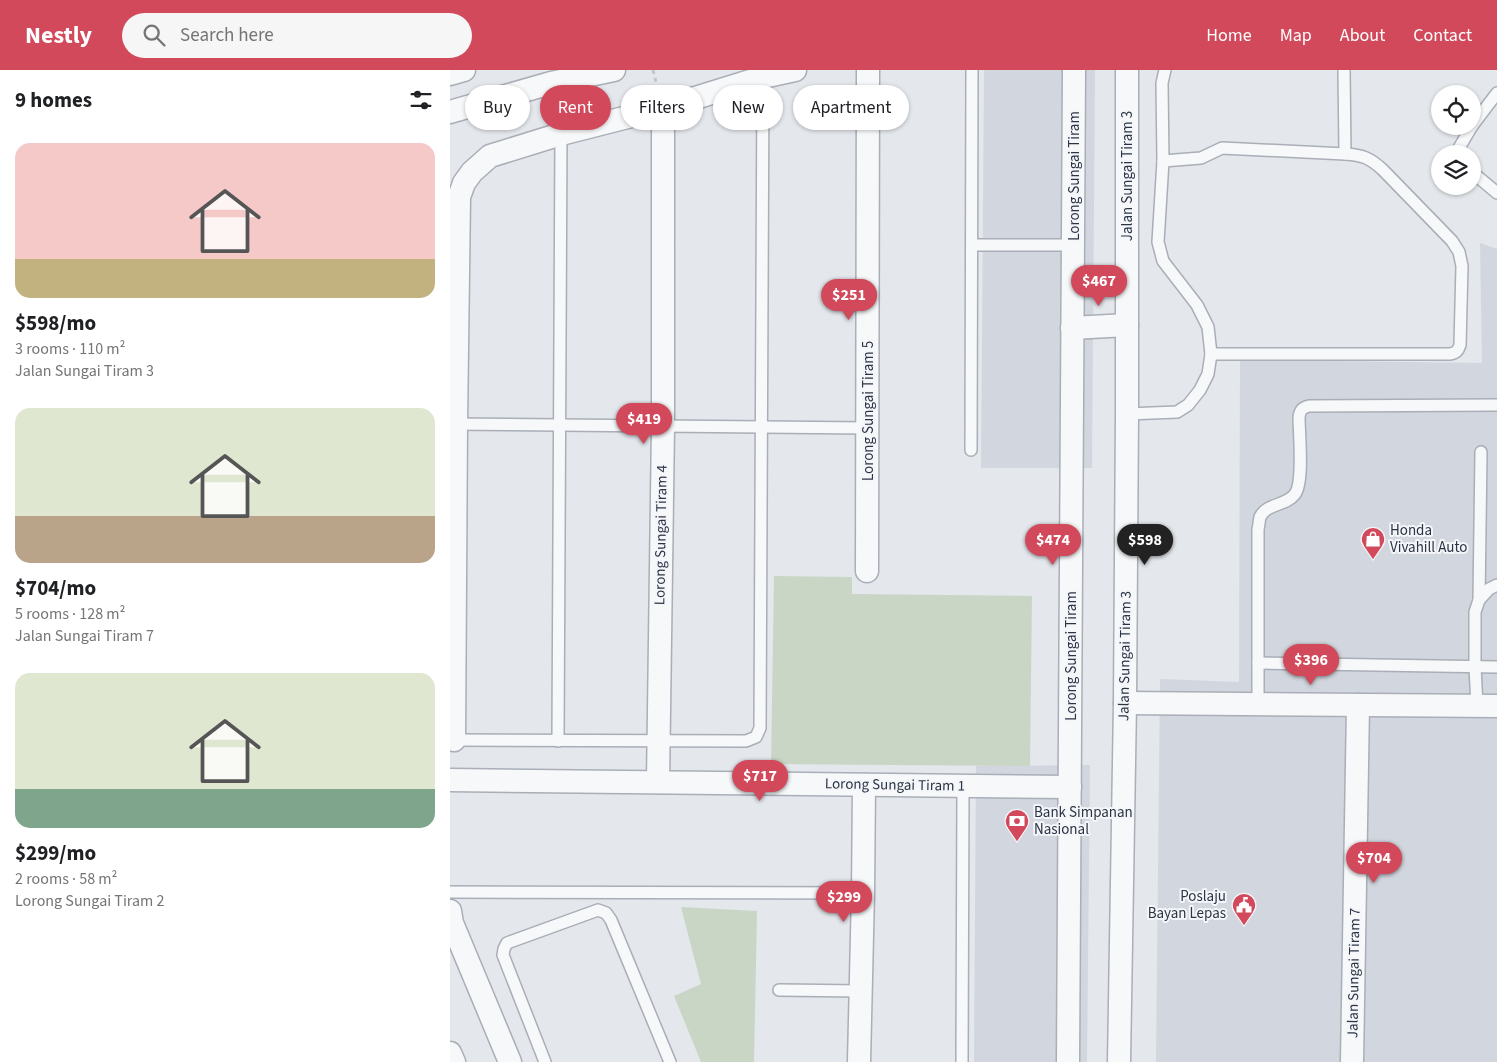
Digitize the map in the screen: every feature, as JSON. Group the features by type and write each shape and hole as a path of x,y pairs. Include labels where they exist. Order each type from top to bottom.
{"street":[{"path":"450,74 464,70"},
{"path":"450,112 549,77 614,70"},
{"path":"703,96 763,77 795,70"},
{"name":"Lorong Sungai Tiram 5","path":"868,70 868,571"},
{"name":"Lorong Sungai Tiram","path":"1068,1062 1074,70"},
{"name":"Jalan Sungai Tiram 3","path":"1119,1062 1128,414 1127,70"},
{"path":"452,740 455,198 472,172 490,156 561,134 621,119"},
{"name":"Lorong Sungai Tiram 4","path":"658,782 663,426 663,130"},
{"path":"1072,328 1127,325"},
{"path":"1125,703 1487,706"},
{"name":"Jalan Sungai Tiram 7","path":"1352,1062 1358,705"},
{"name":"Lorong Sungai Tiram 1","path":"450,780 1070,787"},
{"path":"859,1062 864,894 864,785"},
{"path":"450,911 452,923 510,1062"},
{"path":"450,1053 454,1062"}],"lane":[{"path":"971,450 972,70"},
{"path":"1128,414 1177,412 1188,405 1200,390 1208,374 1211,354 1208,327 1197,305 1163,261 1158,242 1163,161 1162,83 1165,70"},
{"path":"1344,70 1345,154"},
{"path":"452,740 746,741 756,736 760,728 763,77"},
{"path":"1481,114 1497,92"},
{"path":"558,741 561,134"},
{"path":"1163,161 1201,158 1222,148 1359,154 1373,160 1452,241 1459,252 1462,266 1460,344 1459,350 1455,353 1211,354"},
{"path":"1481,180 1497,193"},
{"path":"972,245 1073,245"},
{"path":"1258,704 1259,523 1260,518 1268,508 1287,501 1295,494 1298,488 1300,482 1300,412 1309,406 1497,405"},
{"path":"453,424 868,428"},
{"path":"1481,452 1479,600 1475,612 1475,667 1487,706"},
{"path":"1479,600 1489,589 1497,585"},
{"path":"1258,663 1497,667"},
{"path":"962,1062 963,786"},
{"path":"450,892 864,894"},
{"path":"545,1062 503,955 504,949 507,943 598,910 606,913 611,920 670,1062"},
{"path":"779,990 861,991"}],"shaded area":[{"path":"984,70 1095,70 1092,468 981,468"},
{"path":"1480,243 1497,249 1497,1062 1156,1062 1160,679 1239,682 1240,360 1482,363"},
{"path":"1090,765 1087,1062 974,1062 976,766"}],"green space":[{"path":"774,576 852,577 852,594 1032,596 1030,766 771,764"},
{"path":"681,907 757,911 754,1062 701,1062 674,996 701,984"}],"place":[{"name":"Honda Vivahill Auto","path":"1373,560"},
{"name":"Bank Simpanan Nasional","path":"1017,842"},
{"name":"Poslaju Bayan Lepas","path":"1244,926"}]}
